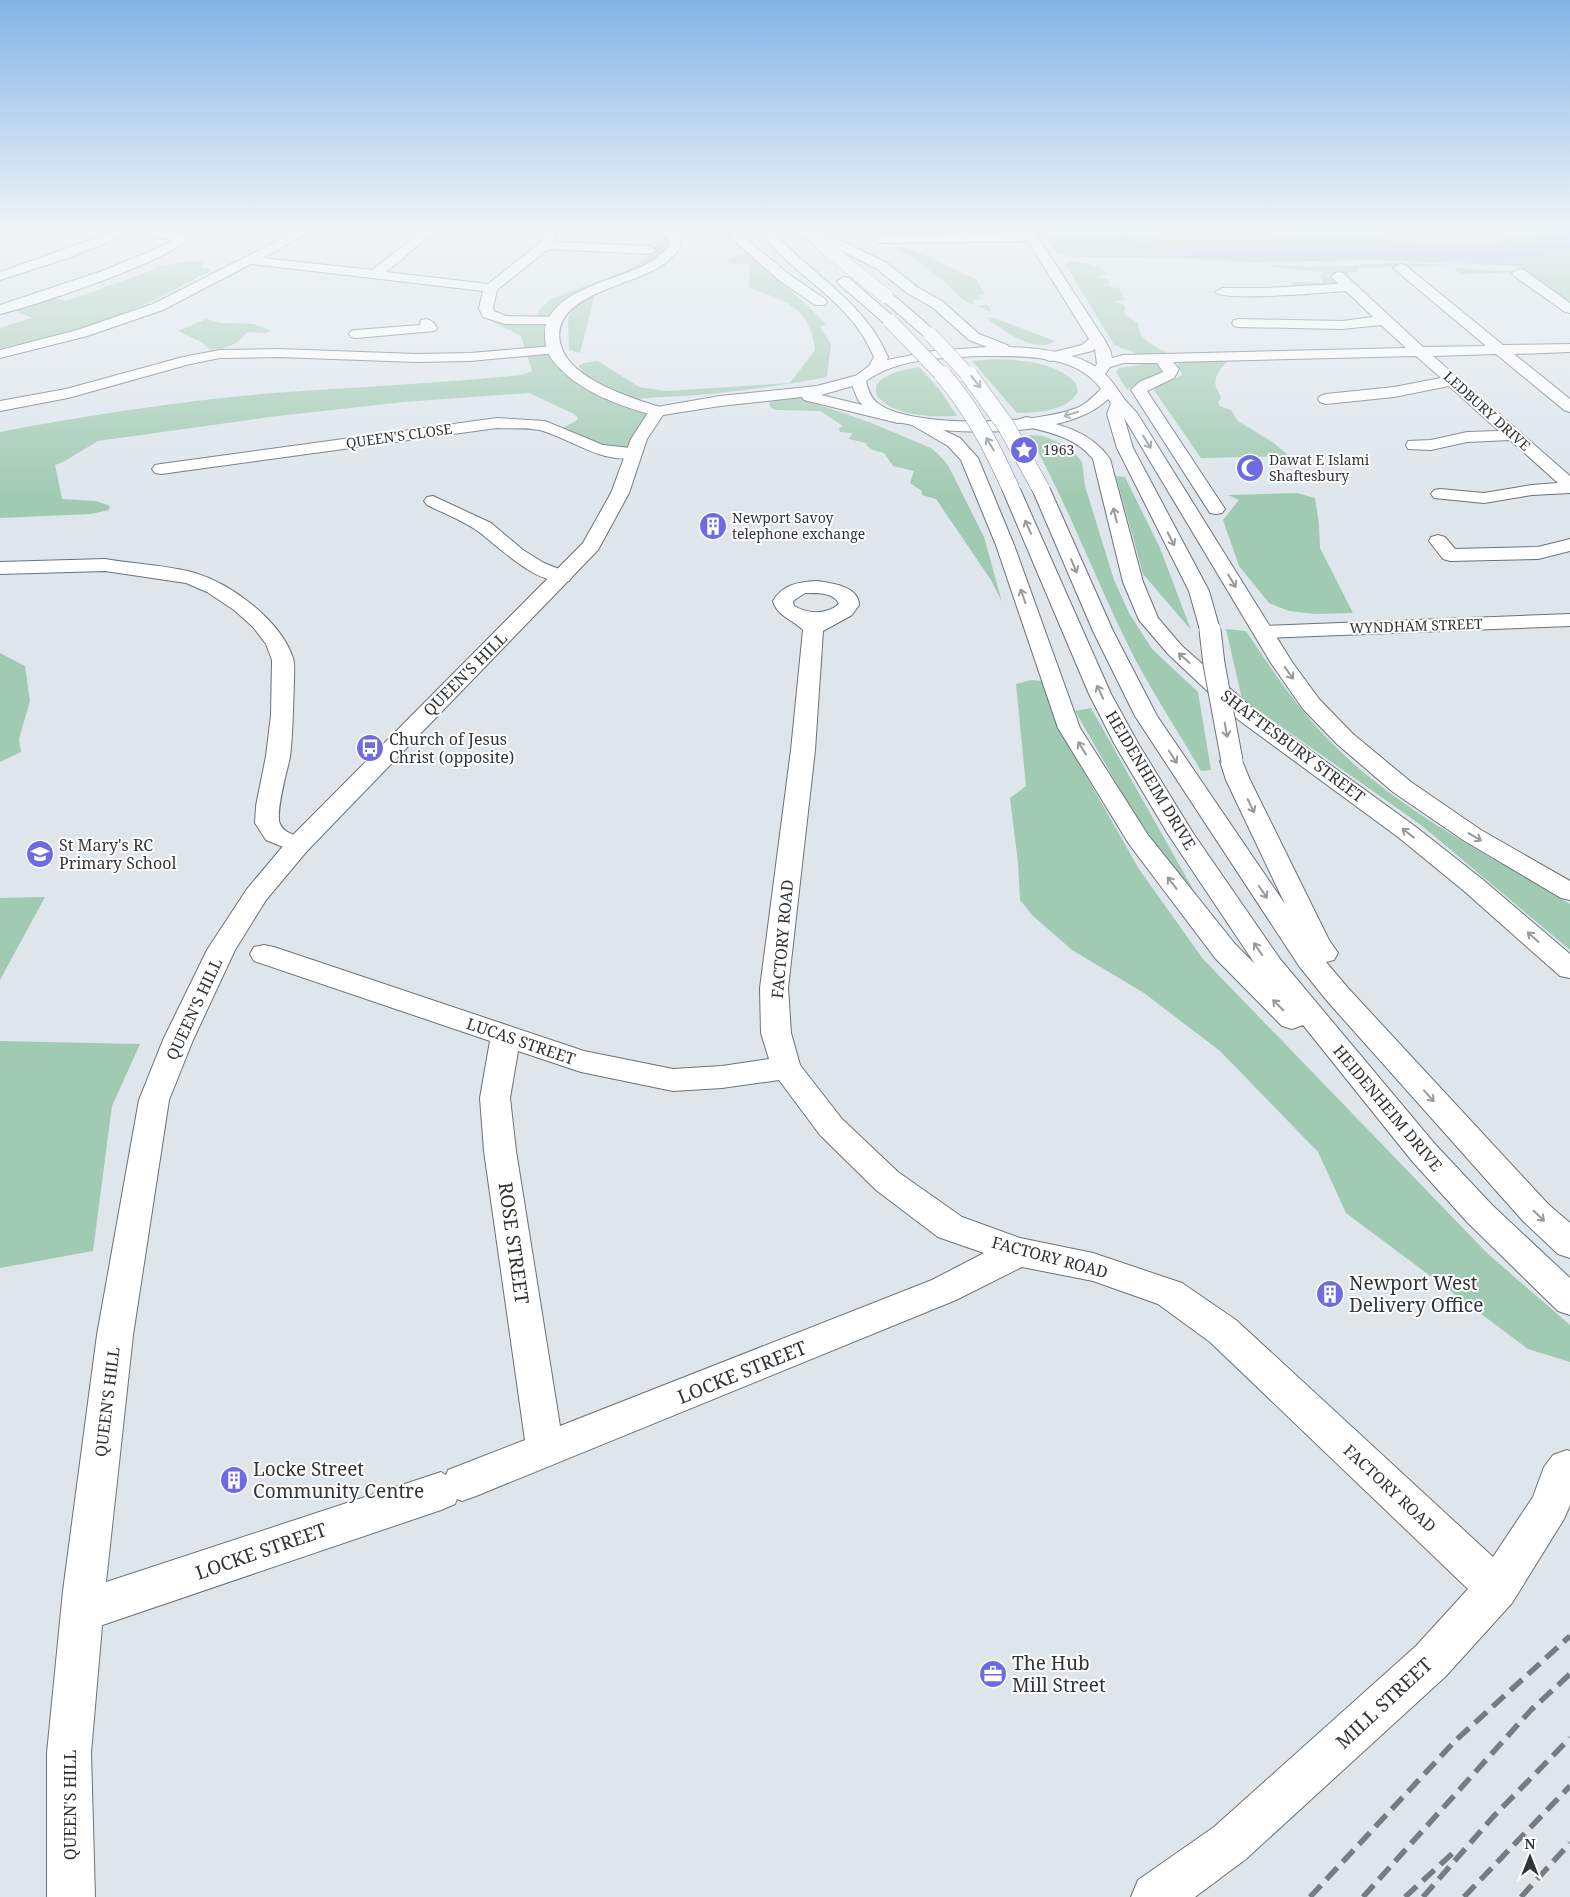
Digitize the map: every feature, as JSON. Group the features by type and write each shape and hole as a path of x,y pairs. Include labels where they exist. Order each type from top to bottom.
{"street":[{"path":"0,354 82,333 124,319"},
{"path":"498,319 519,321 554,320 552,329 553,350 565,365 594,386 622,400 658,411 720,401 834,388 858,380 864,373 877,366 917,358 954,354 1016,352 1102,365 1122,360 1161,358 1570,348"},
{"path":"848,319 870,333"},
{"path":"858,319 879,348 881,357 877,366"},
{"name":"HEIDENHEIM DRIVE","path":"887,319 943,375 965,404 993,448 1100,694 1127,745 1181,834 1270,966 1423,1152 1480,1214 1570,1300"},
{"name":"HEIDENHEIM DRIVE","path":"911,319 965,368 987,395 1022,452 1041,489 1103,631 1146,716 1240,859 1309,959 1338,995 1396,1060 1536,1213 1570,1244"},
{"path":"953,319 974,338 1016,352"},
{"path":"1084,319 1097,339 1106,382 1113,397 1115,414 1125,448 1198,591 1210,630 1214,664 1232,762 1238,780 1317,943 1396,1060"},
{"path":"1460,319 1570,407"},
{"path":"1239,323 1342,324 1384,320"},
{"name":"LEDBURY DRIVE","path":"1384,320 1570,486"},
{"path":"339,356 357,328 430,328 426,323"},
{"path":"1051,356 1087,348 1097,339"},
{"path":"0,406 106,384 204,356 241,353 407,358 470,357 553,350"},
{"path":"1080,350 1102,365"},
{"path":"1161,358 1171,369 1169,375 1144,385 1139,390 1216,509"},
{"path":"858,380 861,391 875,409 908,421 954,442 969,458 1005,545 1069,728 1138,839 1225,950 1423,1152"},
{"path":"1326,400 1394,392 1452,380"},
{"path":"793,393 908,421 969,425 1026,422 1065,416 1084,410 1099,400 1113,397"},
{"path":"1113,397 1129,413 1263,632 1311,704 1346,739 1402,787 1472,836 1570,892"},
{"name":"QUEEN'S HILL","path":"71,1897 69,1753 82,1612 114,1344 154,1100 178,1040 222,950 256,894 298,845 591,546 620,493 639,440 658,411"},
{"name":"SHAFTESBURY STREET","path":"1026,422 1049,427 1082,439 1101,459 1133,582 1149,620 1175,650 1244,713 1407,832 1473,885 1570,969"},
{"name":"QUEEN'S CLOSE","path":"162,469 497,423 544,426 600,450 633,453"},
{"path":"1414,445 1431,445 1467,437 1513,435"},
{"path":"1440,494 1484,498 1570,486"},
{"path":"433,501 484,527 516,554 537,568 562,576"},
{"path":"1438,542 1450,555 1538,554 1570,545"},
{"path":"0,568 105,565 182,576 214,588 241,606 260,622 276,643 284,660 278,756 268,806 267,823 274,836 298,845"},
{"name":"WYNDHAM STREET","path":"1263,632 1570,620"},
{"name":"FACTORY ROAD","path":"814,621 803,750 774,988 776,1033 786,1068 830,1127 887,1181 950,1227 1019,1252 1093,1267 1170,1293 1223,1331 1497,1588"},
{"name":"LUCAS STREET","path":"264,954 412,1002 581,1061 673,1080 722,1078 786,1068"},
{"name":"ROSE STREET","path":"506,1036 496,1098 500,1151 545,1449"},
{"name":"LOCKE STREET","path":"82,1612 452,1487 545,1449 591,1433 944,1290 1019,1252"},
{"name":"MILL STREET","path":"1155,1897 1230,1843 1430,1661 1497,1588 1550,1506 1558,1480 1567,1468"}],"green space":[{"path":"30,319 110,319 96,324 0,349 0,328"},
{"path":"206,319 222,323 253,324 270,330 267,333 247,332 231,346 211,350 203,343 178,331"},
{"path":"495,319 534,321 535,319 562,319 552,329 572,371 657,411 633,453 616,452 558,430 576,421 578,418 574,414 529,393 403,402 270,417 98,441 55,465 62,499 96,501 110,506 109,510 91,514 0,518 0,432 136,409 239,396 522,375 532,371 521,336 493,322"},
{"path":"568,319 589,319 580,353 569,350"},
{"path":"804,319 821,319 826,324 820,327 831,344 827,377 766,387 725,392 633,399 622,396 601,385 578,366 598,361 639,387 666,391 790,383 815,350 808,324"},
{"path":"988,319 995,319 1055,341 1038,345 1029,343 1000,328"},
{"path":"1098,319 1131,319 1138,323 1144,338 1166,352 1166,355 1138,354 1114,345"},
{"path":"996,359 1027,361 1048,366 1067,375 1075,382 1078,391 1073,398 1060,407 1051,410 1017,413 972,361"},
{"path":"1177,362 1227,362 1220,370 1215,384 1221,398 1218,402 1220,406 1231,410 1238,421 1274,443 1289,456 1201,458 1154,390 1160,385 1182,375"},
{"path":"1151,363 1160,365 1165,372 1161,375 1139,381 1127,390 1116,372 1119,368"},
{"path":"919,367 939,389 957,416 925,416 903,412 893,408 876,395 876,386 884,378 895,372"},
{"path":"797,397 869,422 931,448 939,455 948,465 984,537 1002,602 991,580 936,499 922,495 922,491 910,483 914,471 893,466 884,453 873,450 866,443 849,439 852,433 840,432 839,428 843,426 820,411 776,410 771,408 769,402"},
{"path":"1029,435 1043,436 1058,442 1074,452 1082,462 1085,486 1114,580 1129,613 1152,649 1198,692 1211,770 1201,771 1136,661 1056,487"},
{"path":"1116,476 1125,477 1160,548 1191,630 1143,574"},
{"path":"1297,493 1315,498 1320,548 1353,613 1316,614 1289,611 1269,603 1239,566 1223,520 1239,500 1228,495"},
{"path":"1226,629 1246,631 1304,712 1352,763 1411,808 1474,848 1570,904 1570,950 1421,825 1242,699"},
{"path":"0,653 25,666 30,701 19,739 21,752 0,762"},
{"path":"1031,680 1042,681 1077,760 1139,869 1203,959 1488,1254 1570,1325 1570,1362 1528,1349 1346,1213 1318,1152 1220,1051 1144,993 1072,950 1032,915 1020,900 1018,863 1010,798 1026,786 1016,684"},
{"path":"1091,708 1199,900 1178,879 1122,793 1075,711"},
{"path":"45,897 0,980 0,898"},
{"path":"0,1041 140,1044 112,1106 93,1251 0,1268"}],"railway":[{"path":"1310,1897 1456,1740 1570,1636"},
{"path":"1363,1897 1531,1710 1570,1674"},
{"path":"1423,1897 1493,1817 1570,1738"},
{"path":"1464,1897 1570,1786"},
{"path":"1521,1897 1570,1843"},
{"path":"1405,1897 1455,1851"}],"place":[{"name":"1963","path":"1024,450"},
{"name":"Dawat E Islami Shaftesbury","path":"1250,468"},
{"name":"Newport Savoy telephone exchange","path":"713,526"},
{"name":"Church of Jesus Christ (opposite)","path":"370,748"},
{"name":"St Mary's RC Primary School","path":"40,854"},
{"name":"Newport West Delivery Office","path":"1330,1294"},
{"name":"Locke Street Community Centre","path":"234,1480"},
{"name":"The Hub Mill Street","path":"993,1674"}]}
